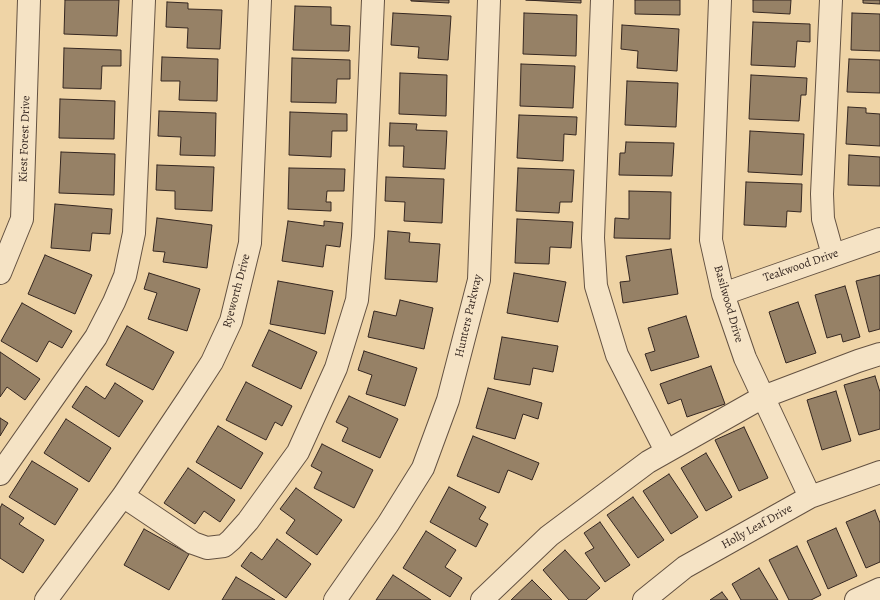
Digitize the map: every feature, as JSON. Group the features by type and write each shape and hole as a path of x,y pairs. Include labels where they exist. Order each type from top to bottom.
{"street":[{"name":"Kiest Forest Drive","path":"0,273 22,219 29,0"},
{"path":"0,474 96,337 126,276 134,233 144,0"},
{"name":"Ryeworth Drive","path":"46,600 123,496 212,362 231,321 250,243 260,0"},
{"path":"123,496 193,543 207,548 224,546 248,521 298,452 336,368 357,300 363,236 373,0"},
{"name":"Hunters Parkway","path":"335,600 388,524 423,468 448,400 479,280 489,0"},
{"path":"602,0 593,238 596,286 617,355 666,451"},
{"name":"Basilwood Drive","path":"720,0 712,240 723,294 745,358 810,497"},
{"path":"831,0 822,194 823,219 833,255"},
{"name":"Teakwood Drive","path":"723,294 880,239"},
{"path":"482,600 549,536 648,462 763,397 880,354"},
{"name":"Holly Leaf Drive","path":"644,600 685,567 810,497 880,472"},
{"path":"856,600 880,589"}],"building":[{"path":"65,0 119,0 117,36 64,34"},
{"path":"449,0 449,3 411,1"},
{"path":"526,0 581,0 581,3"},
{"path":"635,0 680,0 680,15 635,14"},
{"path":"753,0 791,0 790,14 753,12"},
{"path":"863,0 880,0 880,4 863,3"},
{"path":"167,2 188,3 188,9 222,10 220,49 187,48 188,28 166,27"},
{"path":"295,6 331,7 331,25 350,26 349,51 293,50"},
{"path":"393,13 451,16 448,60 418,58 419,47 391,45"},
{"path":"524,13 577,15 576,56 523,54"},
{"path":"852,13 880,14 880,51 851,50"},
{"path":"753,22 810,24 810,42 797,41 795,67 751,65"},
{"path":"622,25 679,29 677,71 637,68 638,51 621,49"},
{"path":"64,48 121,50 121,66 102,66 101,89 63,88"},
{"path":"162,57 218,59 217,101 179,100 180,81 161,81"},
{"path":"292,58 350,60 350,79 337,79 336,103 291,102"},
{"path":"849,59 880,60 880,93 847,92"},
{"path":"521,64 575,66 573,108 520,106"},
{"path":"400,73 447,75 446,116 399,114"},
{"path":"751,75 807,78 806,95 801,95 799,121 749,119"},
{"path":"627,81 678,83 676,127 625,125"},
{"path":"60,99 115,101 114,139 59,138"},
{"path":"848,107 866,108 866,113 880,114 880,146 846,144"},
{"path":"159,111 216,113 215,156 180,155 181,137 158,136"},
{"path":"290,112 347,114 347,131 332,131 331,157 289,155"},
{"path":"519,115 577,117 576,135 564,134 563,161 517,158"},
{"path":"390,123 417,124 416,130 447,131 445,169 403,167 404,146 389,146"},
{"path":"750,131 804,134 802,175 748,172"},
{"path":"626,142 674,143 672,176 619,175 620,153 625,153"},
{"path":"61,152 115,154 114,195 59,193"},
{"path":"849,155 880,157 880,186 848,185"},
{"path":"157,165 214,167 212,211 175,209 175,191 156,190"},
{"path":"289,168 345,169 344,191 327,191 326,202 331,202 331,211 288,209"},
{"path":"518,168 574,170 572,202 560,202 559,213 516,211"},
{"path":"386,177 444,179 442,223 404,221 405,202 385,201"},
{"path":"746,182 802,184 801,212 787,211 786,227 744,225"},
{"path":"629,191 671,192 670,239 614,238 615,218 629,219"},
{"path":"55,204 112,209 110,234 92,233 90,251 51,248"},
{"path":"157,218 212,225 207,268 163,262 165,252 153,251"},
{"path":"517,219 573,222 571,248 550,247 549,264 515,263"},
{"path":"288,221 324,226 324,221 343,223 340,247 326,245 323,267 282,261"},
{"path":"388,231 410,233 409,242 440,244 437,282 385,279"},
{"path":"671,249 678,294 623,303 620,282 630,281 626,256"},
{"path":"45,255 92,275 75,314 28,294"},
{"path":"149,273 200,289 187,331 148,319 157,293 144,289"},
{"path":"514,273 566,282 558,322 507,313"},
{"path":"880,275 880,329 869,332 856,281"},
{"path":"278,281 333,291 325,334 270,324"},
{"path":"845,286 860,337 843,342 841,334 827,338 815,295"},
{"path":"400,300 433,308 424,349 368,337 374,311 396,316"},
{"path":"798,302 816,353 786,363 769,312"},
{"path":"22,303 72,331 62,348 49,341 37,362 1,341"},
{"path":"686,316 699,357 651,371 645,354 655,351 648,328"},
{"path":"127,326 174,352 153,390 106,365"},
{"path":"269,330 317,352 301,389 252,366"},
{"path":"502,337 558,346 553,372 533,368 530,385 494,379"},
{"path":"364,351 417,368 405,406 366,394 372,375 358,370"},
{"path":"0,352 40,379 25,400 7,387 0,397"},
{"path":"711,366 725,404 687,417 681,399 668,404 660,384"},
{"path":"875,376 880,392 880,429 859,435 844,385"},
{"path":"246,382 292,406 282,426 275,422 266,440 226,420"},
{"path":"115,383 143,401 119,437 72,407 86,386 105,399"},
{"path":"488,388 542,403 538,419 523,414 515,439 476,428"},
{"path":"836,391 851,441 822,450 807,400"},
{"path":"349,396 398,419 380,458 342,441 348,428 336,422"},
{"path":"0,418 8,423 0,436"},
{"path":"66,419 111,448 89,482 44,453"},
{"path":"218,426 263,453 241,489 196,462"},
{"path":"744,427 768,478 739,491 715,440"},
{"path":"473,436 539,463 532,480 508,470 499,493 457,476"},
{"path":"322,444 373,470 354,508 314,488 322,472 311,466"},
{"path":"706,453 732,497 706,511 681,468"},
{"path":"32,461 78,489 55,525 9,497"},
{"path":"188,468 235,500 220,522 204,511 195,524 164,503"},
{"path":"669,474 698,517 671,534 643,491"},
{"path":"449,487 486,507 479,519 488,524 476,547 430,522"},
{"path":"296,488 342,520 317,555 286,533 295,520 280,509"},
{"path":"633,497 664,540 638,558 607,515"},
{"path":"2,504 24,518 19,524 44,540 23,573 0,558 0,508"},
{"path":"875,510 880,523 880,562 866,568 846,522"},
{"path":"600,522 630,565 605,582 585,553 594,548 584,533"},
{"path":"836,528 857,576 828,589 807,541"},
{"path":"144,529 189,554 169,590 124,565"},
{"path":"426,531 456,550 445,567 462,578 450,597 403,568"},
{"path":"277,539 311,564 286,598 241,566 251,552 262,560"},
{"path":"797,546 821,595 811,600 789,600 769,560"},
{"path":"565,550 600,588 586,600 569,600 543,570"},
{"path":"759,568 778,600 741,600 732,584"},
{"path":"393,575 431,600 376,600"},
{"path":"236,577 275,600 222,600"},
{"path":"532,580 552,600 511,600"},
{"path":"722,592 728,600 710,600"}]}
